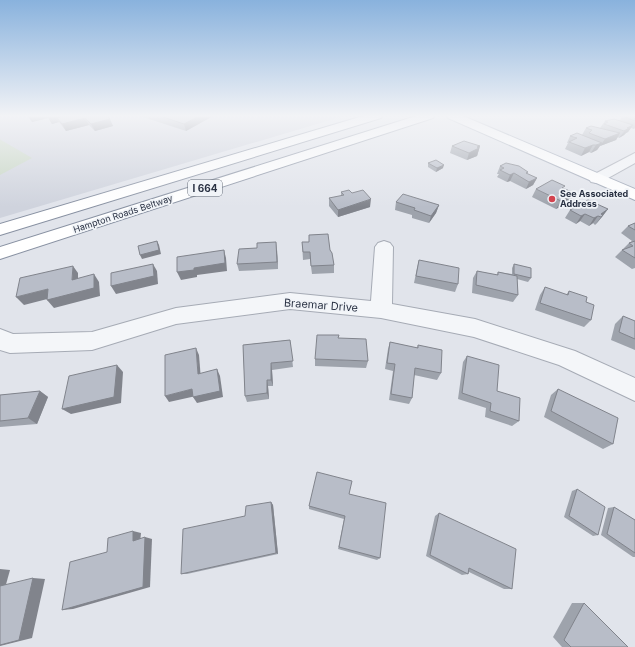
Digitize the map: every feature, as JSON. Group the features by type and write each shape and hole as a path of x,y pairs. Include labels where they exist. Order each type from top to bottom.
{"main road":[{"name":"Hampton Roads Beltway","path":"0,230 277,146"},
{"name":"Hampton Roads Beltway","path":"0,253 334,146"},
{"path":"522,146 635,195"}],"street":[{"path":"596,178 635,157"},
{"path":"381,310 384,247"},
{"name":"Braemar Drive","path":"0,338 10,344 92,341 176,316 290,301 381,310 475,328 568,358 635,390"}],"shaded area":[{"path":"0,146 242,146 0,218"}],"green space":[{"path":"0,146 12,146 32,158 0,175"}],"building":[{"path":"452,146 479,146 477,147 479,148 469,153"},
{"path":"436,160 444,165 437,168 428,163"},
{"path":"506,163 519,166 528,172 526,173 537,178 529,182 514,173 510,175 500,170 504,168 500,166"},
{"path":"552,180 565,186 562,188 575,193 561,201 536,189"},
{"path":"349,190 352,193 363,190 371,199 338,210 329,198 344,195 341,192"},
{"path":"403,194 439,205 431,216 414,210 415,208 396,202"},
{"path":"588,200 608,209 601,214 603,215 601,217 598,216 594,218 585,214 581,216 570,210"},
{"path":"635,223 635,230 628,226"},
{"path":"328,234 334,265 311,266 310,252 303,252 302,242 309,242 309,235"},
{"path":"157,241 159,250 140,255 138,246"},
{"path":"635,241 635,258 622,250 633,246 629,243"},
{"path":"276,242 277,262 237,264 239,249 257,248 257,243"},
{"path":"224,250 225,263 177,272 177,257"},
{"path":"419,260 459,268 458,284 416,276"},
{"path":"153,264 154,276 111,286 111,273"},
{"path":"514,264 531,268 531,278 514,274"},
{"path":"73,266 72,280 94,274 94,288 47,300 48,289 16,297 20,278"},
{"path":"477,271 498,275 498,272 517,276 518,295 476,285"},
{"path":"545,287 568,295 569,291 587,297 586,302 594,305 591,320 540,303"},
{"path":"623,316 635,321 635,339 619,332"},
{"path":"317,335 339,335 338,338 366,339 368,361 315,359"},
{"path":"290,340 293,361 271,363 271,380 267,380 267,393 245,396 243,345"},
{"path":"390,342 418,348 418,345 442,350 441,373 415,368 412,398 391,394 395,364 387,363"},
{"path":"196,348 198,374 217,369 220,391 193,397 192,389 165,396 165,355"},
{"path":"467,356 499,365 497,391 520,398 519,421 490,411 491,403 462,393"},
{"path":"117,365 114,397 62,409 69,376"},
{"path":"558,389 618,418 613,444 551,411"},
{"path":"40,391 28,418 0,421 0,395"},
{"path":"317,472 352,481 349,494 386,503 380,558 339,547 345,516 309,506"},
{"path":"577,489 605,507 598,535 569,516"},
{"path":"271,502 276,553 181,574 183,529 245,516 246,506"},
{"path":"614,507 635,520 635,553 607,534"},
{"path":"439,513 516,549 512,589 469,568 468,574 430,555"},
{"path":"133,531 133,541 145,537 143,587 62,610 70,562 107,552 108,538"},
{"path":"33,578 19,640 0,645 0,586"},
{"path":"584,603 628,647 571,647 564,640"}],"place":[{"name":"See Associated Address","path":"552,199"}]}
